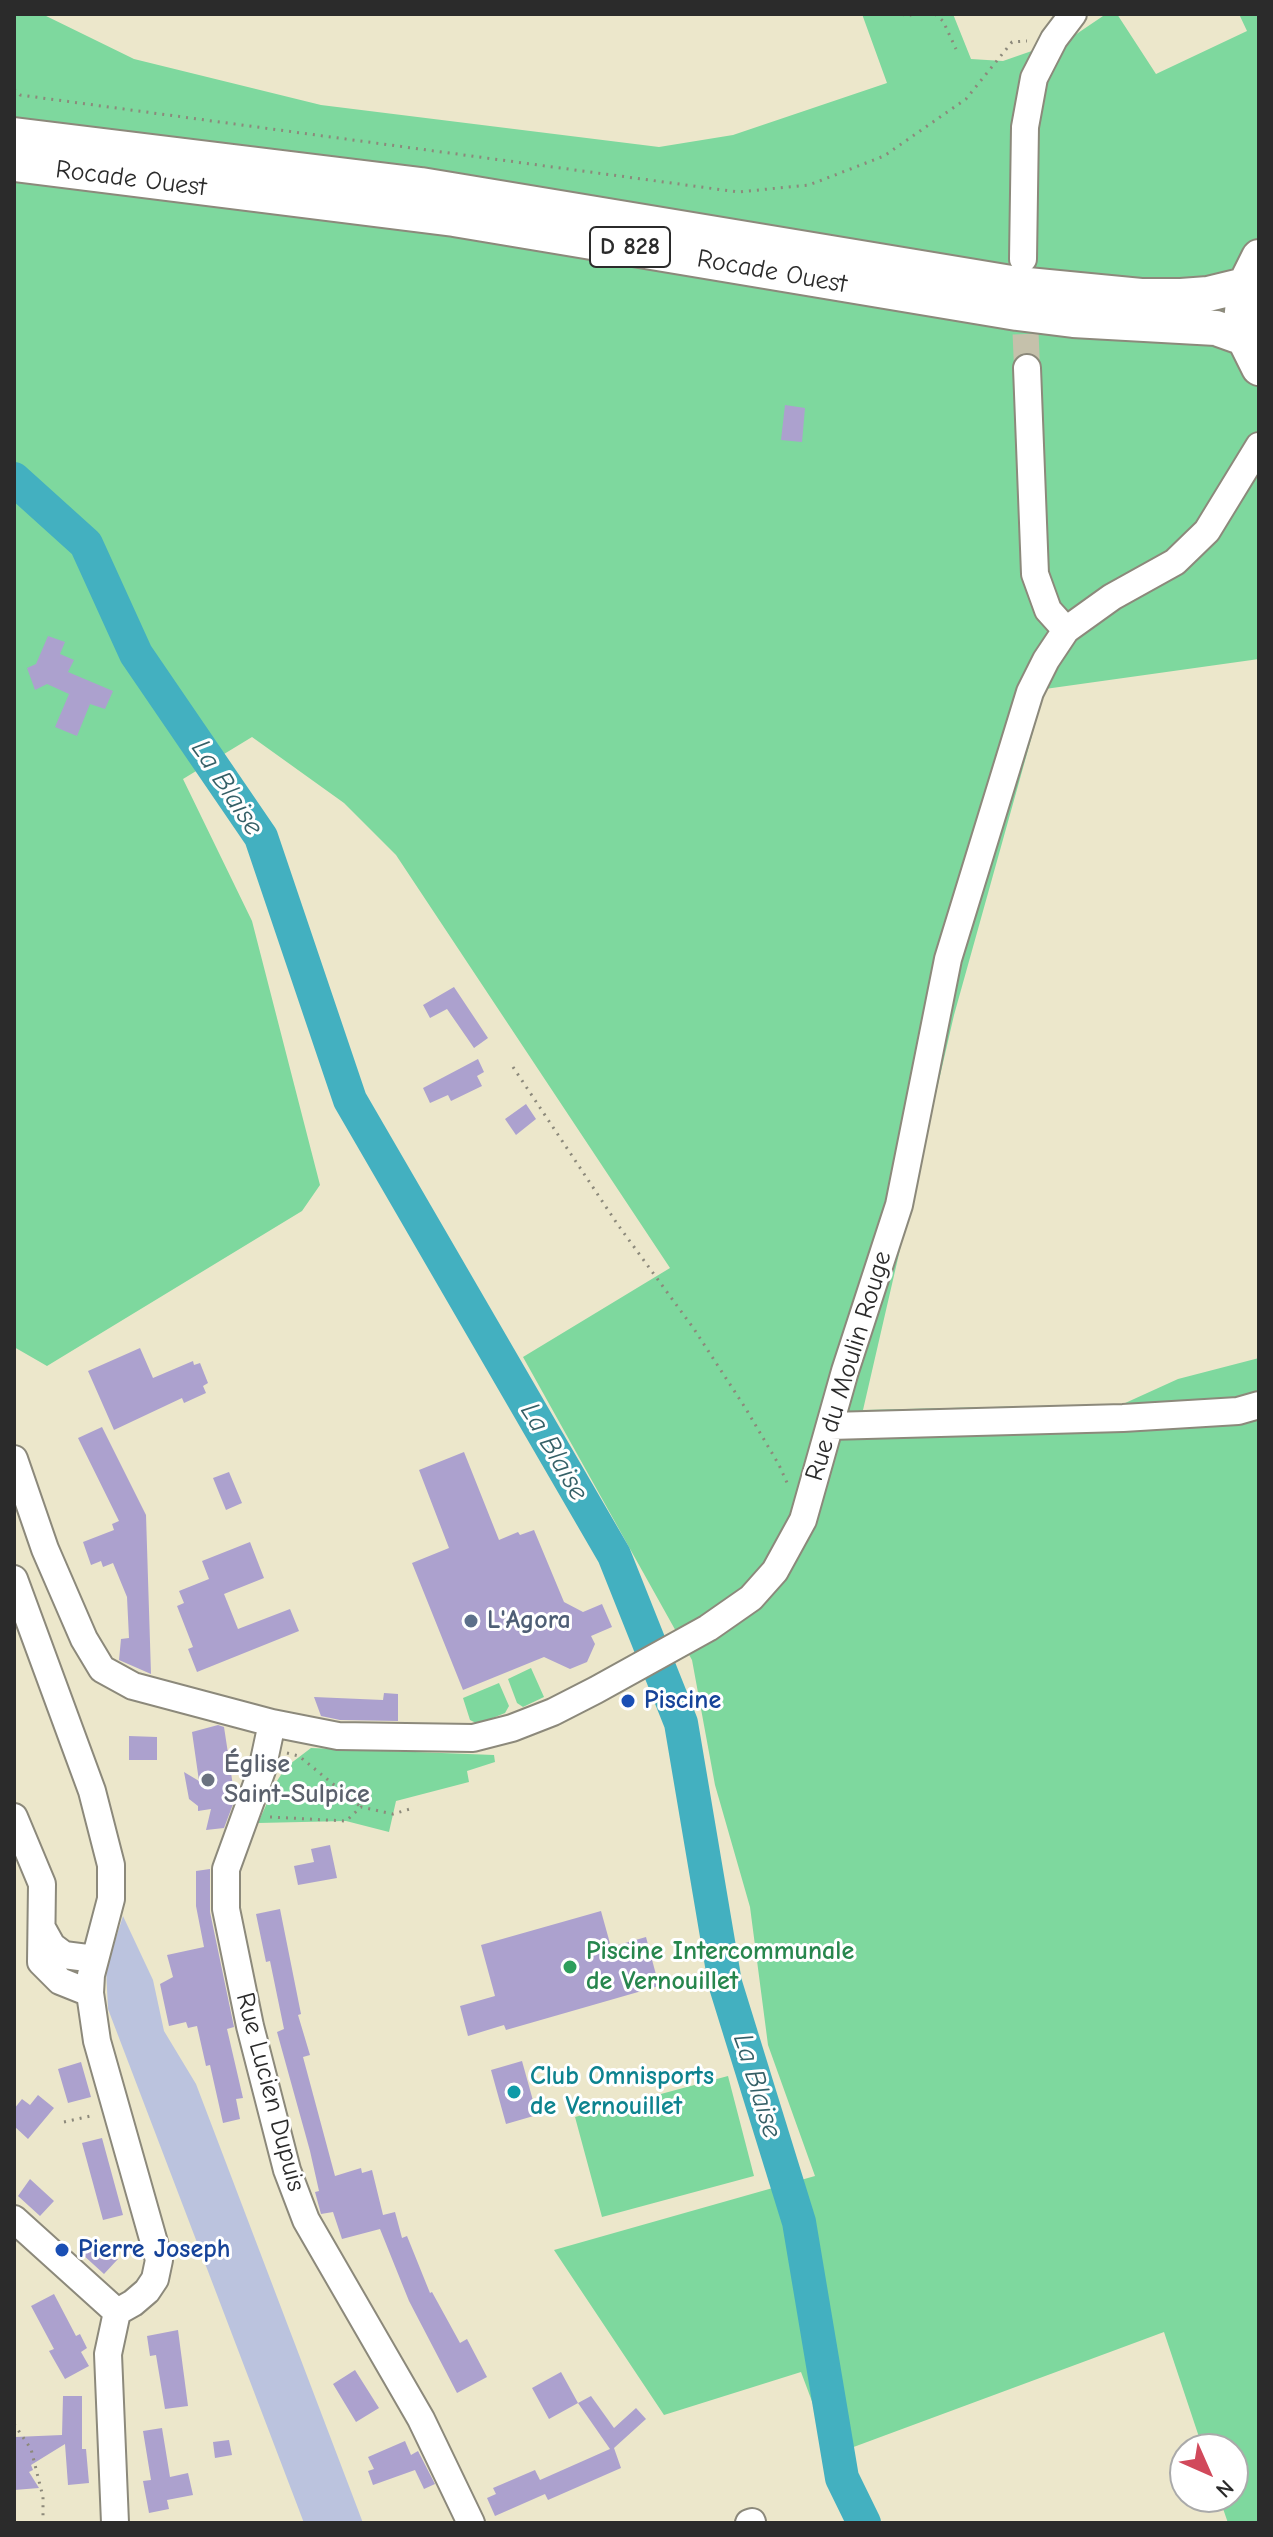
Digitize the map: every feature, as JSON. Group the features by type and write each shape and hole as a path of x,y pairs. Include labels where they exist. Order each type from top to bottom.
{"main road":[{"name":"Rocade Ouest","path":"14,135 421,185 1017,284 1141,296 1181,296 1208,294 1252,271"},
{"name":"Rocade Ouest","path":"14,164 454,219 1017,313 1073,320 1205,327 1252,353"},
{"path":"1252,271 1241,303 1252,353"}],"street":[{"path":"1023,259 1025,127 1034,78 1054,39 1073,14"},
{"path":"1027,368 1035,574 1048,610 1066,630"},
{"name":"Rue du Moulin Rouge","path":"14,1459 45,1549 84,1639 102,1669 133,1686 269,1735 473,1738 512,1728 553,1712 640,1667 708,1628 751,1598 775,1571 803,1520 899,1205 948,959 1030,692 1066,630 1112,597 1175,562 1207,531 1259,446"},
{"path":"830,1426 1123,1418 1238,1411 1259,1405"},
{"path":"14,1579 92,1791 111,1865 111,1899 95,1959 90,1993 97,2041 159,2260 155,2279 147,2291 117,2312 108,2354 115,2523"},
{"name":"Rue Lucien Dupuis","path":"269,1735 262,1770 226,1869 226,1909 250,2026 287,2170 306,2220 421,2419 471,2523"},
{"path":"14,1817 42,1884 41,1962 60,1981 90,1993"},
{"path":"42,1928 52,1946 64,1955 95,1959"},
{"path":"14,2219 117,2312"}],"path":[{"path":"904,14 905,17 913,14"},
{"path":"935,14 943,21 956,49"},
{"path":"14,89 20,95 738,192 809,185 884,156 966,99 1012,42 1054,39"},
{"path":"513,1067 746,1409 779,1465 803,1520"},
{"path":"269,1735 361,1807 393,1814 410,1809"},
{"path":"247,1816 346,1821 361,1807"},
{"path":"64,2122 116,2109"},
{"path":"14,2424 31,2449 43,2497 43,2523"}],"shaded area":[{"path":"123,1916 153,1980 164,2031 196,2084 363,2523 304,2523 108,2009 106,1969"}],"green space":[{"path":"14,14 42,14 134,59 321,105 659,147 733,135 887,83 862,14 953,14 971,59 1003,61 1072,37 1106,14 1117,14 1156,74 1247,31 1239,14 1259,14 1259,659 1045,689 954,1015 863,1410 1123,1404 1178,1379 1259,1358 1259,2523 1228,2523 1225,2513 1249,2513 1249,2433 1198,2433 1164,2332 832,2455 801,2372 664,2415 554,2250 815,2176 768,2045 750,1907 715,1785 692,1660 523,1357 670,1268 396,855 344,803 252,737 183,779 252,921 320,1185 302,1211 47,1366 14,1347"},
{"path":"531,1668 544,1697 523,1707 517,1703 508,1679"},
{"path":"499,1683 509,1706 505,1713 478,1724 470,1720 463,1698"},
{"path":"311,1748 494,1755 495,1762 467,1771 469,1782 396,1801 389,1832 346,1821 258,1823 286,1767"},
{"path":"728,2076 754,2176 602,2217 575,2117"}],"building":[{"path":"785,405 805,408 802,442 781,440"},
{"path":"48,636 65,642 60,654 74,660 68,672 113,691 105,709 90,704 77,736 55,727 69,694 47,684 35,690 27,668 36,664"},
{"path":"454,987 488,1038 474,1048 447,1009 430,1018 423,1005"},
{"path":"478,1059 484,1072 477,1076 482,1086 451,1101 448,1095 430,1103 423,1088"},
{"path":"526,1104 536,1119 516,1135 505,1119"},
{"path":"140,1348 153,1378 193,1361 194,1365 200,1363 208,1383 203,1386 206,1393 184,1403 182,1398 114,1430 88,1371"},
{"path":"102,1427 146,1515 151,1674 119,1660 121,1639 129,1638 127,1597 113,1563 103,1567 101,1561 91,1565 83,1542 114,1530 112,1524 119,1521 78,1438"},
{"path":"464,1452 499,1540 518,1532 520,1535 534,1530 564,1602 583,1612 602,1604 612,1627 591,1636 595,1644 587,1662 570,1669 544,1657 463,1690 412,1563 449,1548 419,1470"},
{"path":"229,1472 242,1503 226,1510 213,1478"},
{"path":"250,1542 264,1578 224,1594 238,1629 290,1609 299,1631 197,1672 188,1649 193,1647 177,1606 184,1603 179,1591 209,1579 202,1561"},
{"path":"384,1693 398,1694 398,1721 340,1720 321,1716 314,1697 383,1700"},
{"name":"Église Saint-Sulpice","path":"218,1725 224,1727 235,1799 224,1828 206,1830 211,1809 198,1811 198,1806 189,1799 184,1772 199,1781 192,1732"},
{"path":"129,1736 157,1737 157,1760 129,1760"},
{"path":"330,1845 337,1878 298,1885 294,1866 314,1862 311,1849"},
{"path":"210,1869 210,1912 234,2027 227,2029 243,2098 236,2099 240,2119 223,2123 210,2065 206,2066 197,2026 188,2028 186,2022 169,2026 160,1984 173,1977 167,1955 204,1947 196,1906 196,1871"},
{"path":"280,1909 301,2014 298,2015 310,2055 303,2057 335,2176 361,2168 362,2173 372,2170 383,2215 395,2212 402,2238 407,2236 430,2293 460,2343 467,2339 487,2377 457,2393 409,2301 380,2229 342,2239 333,2212 321,2214 310,2151 277,2032 284,2029 270,1961 266,1962 256,1914"},
{"name":"Piscine Intercommunale de Vernouillet","path":"601,1911 611,1947 646,1937 659,1986 506,2030 504,2025 468,2036 460,2006 495,1996 481,1945"},
{"name":"Club Omnisports de Vernouillet","path":"522,2061 537,2115 506,2124 491,2070"},
{"path":"81,2062 91,2097 68,2103 58,2069"},
{"path":"38,2095 54,2108 28,2139 14,2126 14,2109 22,2099 30,2105"},
{"path":"102,2138 123,2215 103,2220 82,2143"},
{"path":"30,2179 54,2201 40,2216 18,2196"},
{"path":"95,2239 118,2259 104,2274 82,2254"},
{"path":"54,2294 76,2336 80,2334 87,2348 81,2352 89,2366 65,2379 49,2351 54,2349 31,2306"},
{"path":"178,2330 188,2406 165,2409 156,2355 150,2356 147,2336"},
{"path":"355,2370 379,2408 356,2422 333,2384"},
{"path":"561,2372 578,2403 549,2419 532,2388"},
{"path":"63,2396 82,2396 82,2449 86,2449 89,2483 68,2485 65,2444 31,2465 33,2470 29,2472 39,2488 14,2490 14,2435 62,2435"},
{"path":"591,2396 614,2428 636,2408 646,2419 614,2448 621,2468 548,2500 545,2494 495,2516 487,2498 496,2494 493,2488 535,2470 540,2480 610,2449 578,2403"},
{"path":"162,2428 170,2477 188,2473 193,2495 167,2500 169,2509 149,2513 143,2481 151,2480 143,2431"},
{"path":"229,2440 232,2455 215,2458 213,2442"},
{"path":"405,2441 411,2455 418,2451 435,2484 424,2489 415,2470 373,2485 368,2471 374,2469 368,2457"}],"waterway":[{"name":"La Blaise","path":"14,479 86,544 136,654 261,837 350,1100 614,1555 681,1723 725,1983 799,2222 842,2478 864,2523"}],"tunnel":[{"path":"1024,295 1027,368"}],"place":[{"name":"L'Agora","path":"471,1621"},
{"name":"Piscine","path":"628,1701"},
{"name":"Église Saint-Sulpice","path":"208,1780"},
{"name":"Piscine Intercommunale de Vernouillet","path":"570,1967"},
{"name":"Club Omnisports de Vernouillet","path":"514,2092"},
{"name":"Pierre Joseph","path":"62,2250"}]}
